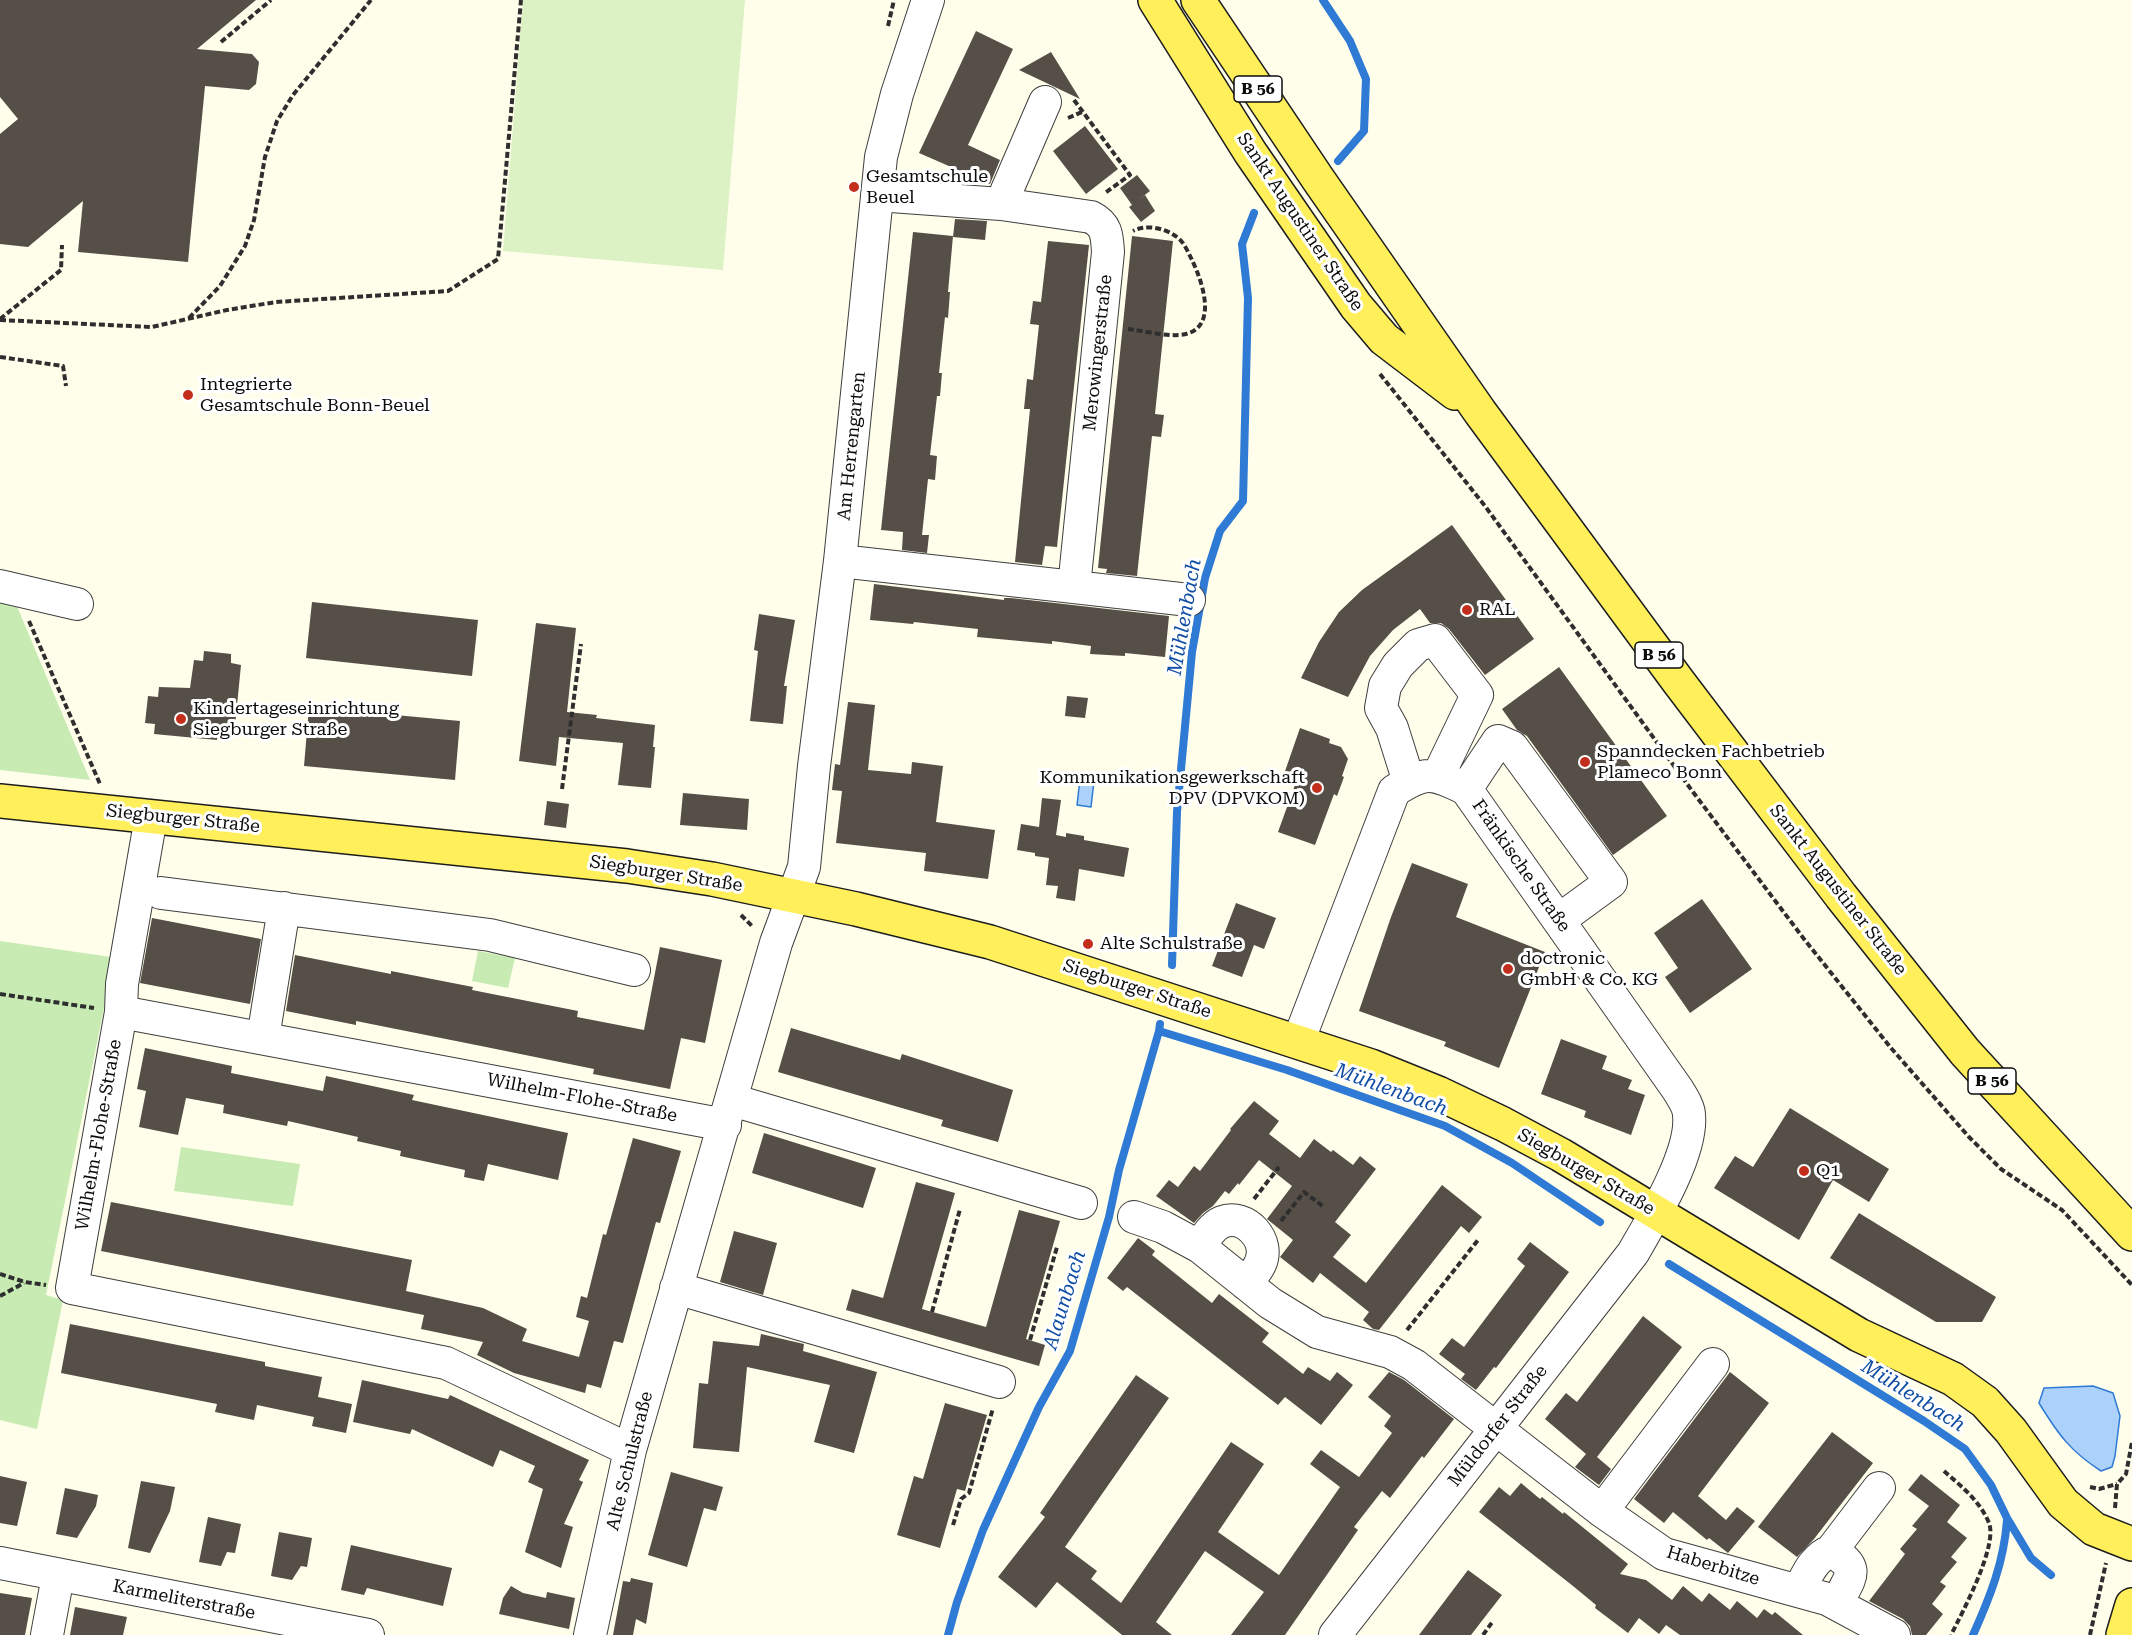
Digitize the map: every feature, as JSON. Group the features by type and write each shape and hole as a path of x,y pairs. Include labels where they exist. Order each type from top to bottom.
{"main road":[{"name":"Sankt Augustiner Straße","path":"1155,0 1250,153 1356,306 1384,339 1480,412"},
{"name":"Sankt Augustiner Straße","path":"1198,0 1318,179 1480,412 1686,690 1890,958 1965,1052 2132,1234"},
{"name":"Siegburger Straße","path":"0,801 627,866 712,879 856,909 990,942 1371,1066 1438,1093 1561,1155 1859,1335 1953,1379 1985,1402 2011,1431 2063,1503 2094,1528 2122,1541"},
{"path":"2123,1635 2132,1605"}],"street":[{"name":"Am Herrengarten","path":"794,896 804,867 814,766 840,561 881,157 897,94 928,0"},
{"path":"1001,204 1060,101"},
{"path":"877,195 1001,204 1075,214 1098,220 1105,229 1107,238"},
{"name":"Merowingerstraße","path":"1074,587 1108,252 1107,238"},
{"path":"840,561 1189,600"},
{"path":"8,588 77,604"},
{"path":"1467,789 1498,741 1512,747 1611,882 1558,920"},
{"name":"Fränkische Straße","path":"1298,1042 1394,791 1423,779 1467,789 1678,1090 1689,1113 1688,1138 1656,1213"},
{"path":"121,1012 122,984 151,817"},
{"path":"161,893 490,935 634,970"},
{"name":"Alte Schulstraße","path":"590,1635 630,1450 776,943 794,896"},
{"path":"263,1038 284,908"},
{"name":"Wilhelm-Flohe-Straße","path":"72,1288 121,1012 263,1038 728,1113"},
{"path":"728,1113 1081,1203"},
{"name":"Müldorfer Straße","path":"1335,1635 1633,1253 1656,1213"},
{"name":"Haberbitze","path":"1134,1217 1163,1227 1200,1247 1270,1303 1317,1332 1390,1352 1414,1365 1602,1511 1664,1554 1799,1590 1837,1603 1894,1635"},
{"path":"1200,1247 1208,1234 1221,1222 1236,1220 1250,1227 1258,1236 1263,1249 1261,1264 1246,1284"},
{"path":"72,1288 446,1363 630,1450"},
{"path":"676,1288 999,1382"},
{"path":"1602,1511 1713,1364"},
{"path":"1799,1590 1815,1562 1823,1554 1831,1551 1879,1488"},
{"path":"1831,1551 1844,1558 1850,1566 1851,1574 1837,1603"},
{"name":"Karmeliterstraße","path":"0,1563 368,1635"},
{"path":"47,1635 58,1576"}],"path":[{"path":"221,42 271,0"},
{"path":"188,319 220,286 244,246 254,220 265,157 277,121 293,96 371,0"},
{"path":"0,320 152,327 227,310 276,302 448,291 498,259 521,0"},
{"path":"1060,101 1130,175 1075,214"},
{"path":"1101,326 1180,335 1198,326 1204,319 1206,311 1205,298 1197,270 1177,237 1155,228 1146,227 1107,238"},
{"path":"0,320 61,270 62,245"},
{"path":"0,357 63,366 66,386"},
{"path":"1379,373 1485,506 1693,792 1804,939 1891,1048 1969,1137 2001,1169 2062,1210 2132,1285"},
{"path":"8,588 104,793"},
{"path":"562,789 581,644"},
{"path":"0,994 121,1012"},
{"path":"1236,1220 1279,1167"},
{"path":"1261,1244 1304,1192 1324,1207"},
{"path":"932,1312 960,1209"},
{"path":"1390,1352 1478,1240"},
{"path":"1030,1340 1057,1247"},
{"path":"0,1274 25,1282 72,1288"},
{"path":"0,1296 25,1282"},
{"path":"953,1525 962,1499 969,1493 999,1382"},
{"path":"2090,1635 2122,1541 2117,1484 2126,1474 2132,1442"},
{"path":"1944,1471 1972,1497 1990,1525 1987,1551 1977,1584 1951,1635"},
{"path":"1483,1635 1493,1621"}],"green space":[{"path":"523,0 745,0 723,270 503,251"},
{"path":"0,598 16,604 90,780 0,770"},
{"path":"0,941 111,957 106,998 46,1295 63,1300 37,1429 0,1420"},
{"path":"478,951 515,958 508,988 472,981"},
{"path":"181,1147 300,1164 293,1206 174,1191"}],"water":[{"path":"1080,779 1094,781 1091,807 1077,805"},
{"path":"2093,1386 2113,1393 2120,1416 2112,1467 2101,1471 2066,1441 2039,1403 2044,1388"}],"building":[{"path":"0,0 256,0 197,49 252,54 259,62 256,84 249,90 205,86 188,262 78,252 83,201 28,247 0,244 0,134 18,119 0,97"},
{"path":"976,31 1013,49 968,145 1000,160 990,184 919,153"},
{"path":"1051,52 1059,65 1080,99 1019,70"},
{"path":"1085,126 1118,169 1086,194 1053,151"},
{"path":"1137,175 1150,191 1138,200 1145,195 1155,211 1141,222 1129,207 1132,205 1120,188"},
{"path":"955,219 987,221 985,240 953,237"},
{"path":"913,232 953,236 948,318 945,317 939,373 942,373 940,396 937,396 930,455 937,456 935,480 928,479 922,535 929,535 927,553 902,550 903,532 881,530"},
{"path":"1132,236 1173,241 1155,414 1164,415 1161,437 1152,436 1137,576 1106,573 1107,569 1098,568"},
{"path":"1048,241 1089,245 1057,547 1045,546 1042,565 1015,562 1030,409 1024,409 1027,379 1033,380 1039,325 1030,324 1033,301 1041,302"},
{"name":"RAL","path":"1452,525 1534,639 1485,675 1449,629 1441,623 1430,623 1420,609 1393,630 1370,656 1348,697 1301,678 1319,642 1339,612 1362,590"},
{"path":"874,584 1004,600 1004,598 1011,598 1169,616 1165,657 1125,653 1125,656 1090,654 1091,646 1052,641 1052,644 977,637 978,629 870,620"},
{"path":"312,602 478,620 472,676 306,658"},
{"path":"759,614 795,620 784,686 787,686 783,724 750,721 758,651 754,650"},
{"path":"536,623 576,628 567,712 655,725 651,788 618,785 623,743 559,737 556,766 519,761"},
{"path":"204,651 231,654 231,663 241,665 235,726 219,726 217,740 154,734 155,724 145,723 148,696 158,697 159,687 190,688 194,660 203,661"},
{"name":"Spanndecken Fachbetrieb Plameco Bonn","path":"1559,667 1667,816 1613,855 1527,736 1517,730 1502,709"},
{"path":"1067,696 1088,698 1085,718 1065,716"},
{"path":"848,702 875,705 868,770 911,774 912,762 943,766 936,822 995,830 988,879 924,871 926,853 836,843 842,791 832,790 835,764 840,765"},
{"path":"309,707 460,721 455,780 304,766"},
{"name":"Kommunikationsgewerkschaft DPV (DPVKOM)","path":"1300,728 1330,739 1329,743 1341,747 1348,759 1337,796 1334,794 1315,845 1278,832 1296,782 1283,777"},
{"path":"683,793 749,799 747,830 680,825"},
{"path":"1042,798 1061,800 1056,835 1066,837 1066,833 1084,836 1084,840 1129,848 1124,877 1079,869 1075,901 1056,898 1058,886 1046,885 1049,858 1017,850 1021,824 1039,827"},
{"path":"547,801 569,804 566,828 544,825"},
{"path":"1412,863 1468,884 1456,917 1545,952 1499,1068 1444,1046 1446,1042 1359,1011"},
{"path":"1702,899 1752,969 1690,1013 1665,977 1678,968 1654,933"},
{"path":"1236,903 1276,918 1264,949 1254,945 1242,977 1212,966"},
{"path":"152,918 261,939 250,1004 140,983"},
{"path":"660,947 722,960 705,1043 681,1038 670,1089 593,1074 594,1069 486,1047 356,1021 356,1025 286,1011 295,955 473,987 472,990 578,1011 577,1017 644,1030"},
{"path":"791,1028 900,1060 902,1054 1013,1090 998,1142 941,1126 943,1120 778,1072"},
{"path":"1561,1039 1607,1056 1602,1069 1632,1080 1628,1089 1645,1095 1631,1135 1584,1117 1586,1111 1541,1094"},
{"path":"145,1048 232,1066 231,1073 323,1091 326,1076 414,1095 412,1100 568,1133 558,1180 488,1164 484,1181 464,1177 465,1170 400,1156 401,1151 357,1141 358,1137 288,1121 287,1126 223,1113 224,1105 186,1098 178,1135 139,1127 146,1091 137,1089"},
{"path":"1254,1101 1279,1121 1269,1134 1300,1158 1314,1139 1353,1165 1360,1156 1376,1169 1335,1222 1351,1235 1333,1257 1366,1283 1442,1185 1482,1217 1469,1233 1461,1226 1379,1330 1373,1329 1363,1320 1369,1312 1320,1273 1313,1283 1280,1257 1293,1240 1267,1219 1292,1186 1259,1160 1239,1185 1238,1183 1229,1194 1225,1191 1213,1206 1194,1223 1156,1196 1169,1180 1178,1187 1194,1166 1200,1171 1230,1129"},
{"path":"1790,1108 1889,1169 1869,1202 1833,1180 1799,1240 1714,1188 1735,1156 1753,1167"},
{"path":"764,1133 876,1168 863,1208 752,1173"},
{"path":"633,1138 681,1151 660,1223 656,1222 623,1343 614,1341 601,1388 587,1384 585,1393 514,1373 477,1355 483,1342 421,1329 424,1315 101,1251 111,1202 412,1260 406,1291 483,1308 527,1329 522,1341 579,1357 589,1321 576,1317 581,1296 587,1298 603,1234 606,1235"},
{"path":"916,1182 955,1193 922,1309 986,1327 1019,1210 1060,1221 1026,1339 1045,1345 1039,1366 846,1310 852,1289 883,1298"},
{"path":"1859,1213 1996,1297 1982,1322 1936,1322 1830,1258"},
{"path":"734,1231 777,1243 763,1295 720,1282"},
{"path":"1138,1238 1155,1251 1152,1255 1212,1303 1219,1294 1269,1333 1262,1342 1303,1374 1308,1367 1330,1381 1337,1372 1353,1385 1321,1425 1285,1397 1278,1405 1127,1287 1123,1291 1107,1278"},
{"path":"1530,1242 1569,1272 1496,1368 1494,1367 1476,1390 1461,1379 1465,1374 1439,1354 1452,1338 1464,1347 1525,1266 1517,1259"},
{"path":"1643,1316 1682,1347 1597,1457 1611,1469 1599,1485 1575,1467 1586,1454 1545,1419 1566,1393 1577,1402"},
{"path":"70,1324 265,1362 265,1366 322,1377 318,1397 352,1404 346,1433 312,1426 314,1417 257,1405 254,1420 215,1412 217,1404 61,1373"},
{"path":"761,1334 804,1344 803,1351 877,1372 854,1453 814,1442 830,1385 747,1367 739,1452 693,1448 699,1383 708,1384 713,1341 759,1346"},
{"path":"1389,1372 1404,1380 1454,1419 1390,1498 1382,1491 1354,1527 1358,1530 1285,1635 1231,1635 1264,1592 1205,1551 1156,1622 1172,1635 1122,1635 1057,1582 1036,1608 998,1577 1045,1517 1040,1513 1136,1375 1169,1398 1065,1547 1097,1571 1091,1579 1121,1603 1231,1442 1264,1464 1218,1532 1279,1575 1340,1487 1310,1464 1321,1450 1359,1477 1392,1433 1384,1426 1391,1416 1368,1397"},
{"path":"1730,1372 1769,1403 1698,1496 1726,1520 1737,1507 1755,1521 1728,1553 1709,1538 1707,1540 1673,1512 1664,1523 1634,1499"},
{"path":"362,1380 448,1399 450,1395 589,1460 579,1480 583,1482 564,1524 573,1527 561,1568 525,1552 543,1489 528,1482 535,1466 500,1450 493,1467 412,1429 410,1434 353,1422"},
{"path":"945,1403 987,1415 965,1491 957,1489 940,1548 897,1535 914,1476 923,1479"},
{"path":"1832,1432 1873,1463 1814,1539 1797,1557 1758,1527"},
{"path":"671,1472 723,1487 716,1511 704,1508 687,1567 648,1555"},
{"path":"1921,1474 1960,1505 1947,1522 1967,1538 1951,1557 1957,1562 1940,1582 1946,1586 1932,1604 1943,1614 1926,1635 1912,1635 1910,1626 1903,1619 1869,1601 1905,1554 1900,1549 1917,1529 1912,1526 1929,1506 1908,1490"},
{"path":"0,1476 27,1482 17,1526 0,1523"},
{"path":"141,1481 175,1487 170,1511 150,1553 128,1548"},
{"path":"1521,1483 1540,1499 1542,1497 1563,1514 1564,1512 1628,1564 1620,1574 1646,1580 1672,1600 1683,1586 1702,1602 1709,1593 1730,1610 1737,1601 1757,1618 1764,1609 1772,1615 1775,1612 1803,1635 1680,1635 1666,1625 1659,1634 1639,1618 1628,1633 1595,1608 1596,1605 1573,1586 1479,1512 1499,1487 1510,1496"},
{"path":"65,1488 98,1495 96,1506 77,1538 56,1534"},
{"path":"208,1517 241,1524 235,1553 227,1552 221,1566 199,1562"},
{"path":"279,1532 312,1538 307,1567 301,1566 292,1580 271,1576"},
{"path":"351,1545 452,1568 443,1606 367,1588 364,1595 341,1590"},
{"path":"1468,1570 1502,1595 1471,1635 1419,1635"},
{"path":"631,1578 653,1583 646,1624 636,1619 633,1635 613,1635 623,1581 630,1582"},
{"path":"511,1586 523,1593 546,1598 547,1592 575,1598 569,1629 499,1614 503,1598"},
{"path":"0,1593 32,1598 25,1635 0,1635"},
{"path":"75,1607 127,1617 123,1635 70,1635"}],"waterway":[{"name":"Mühlenbach","path":"1323,0 1350,41 1366,79 1364,131 1338,161"},
{"name":"Mühlenbach","path":"1172,965 1177,812 1192,652 1205,578 1220,531 1243,501 1248,298 1242,244 1254,213"},
{"name":"Mühlenbach","path":"1160,1024 1159,1031 1287,1070 1445,1126 1512,1163 1600,1222"},
{"name":"Alaunbach","path":"948,1635 957,1602 983,1530 1039,1407 1070,1351 1159,1031"},
{"name":"Mühlenbach","path":"1669,1264 1924,1421 1965,1449 1991,1485 2007,1518 2031,1558 2051,1575"},
{"name":"Mühlenbach","path":"1973,1635 1995,1579 2003,1550 2007,1520"}],"place":[{"name":"Gesamtschule Beuel","path":"854,187"},
{"name":"Integrierte Gesamtschule Bonn-Beuel","path":"188,395"},
{"name":"RAL","path":"1467,610"},
{"name":"Kindertageseinrichtung Siegburger Straße","path":"181,719"},
{"name":"Spanndecken Fachbetrieb Plameco Bonn","path":"1585,762"},
{"name":"Kommunikationsgewerkschaft DPV (DPVKOM)","path":"1317,788"},
{"name":"Alte Schulstraße","path":"1088,944"},
{"name":"doctronic GmbH & Co. KG","path":"1508,969"},
{"name":"Q1","path":"1804,1171"}]}
